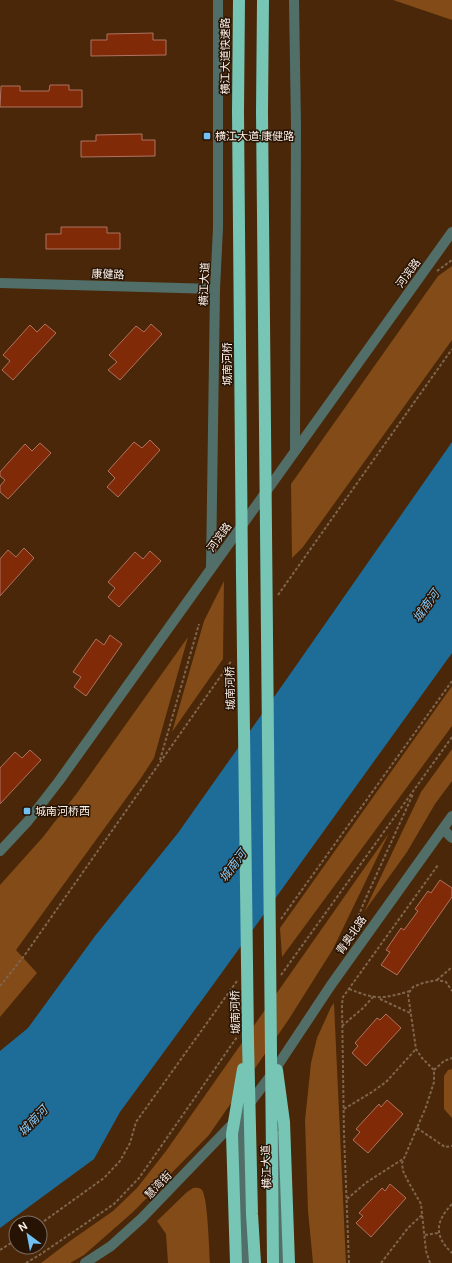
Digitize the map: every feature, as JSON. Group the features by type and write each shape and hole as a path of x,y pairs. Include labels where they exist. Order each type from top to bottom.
{"highway":[{"name":"横江大道快速路","path":"238,112 239,0"},
{"path":"263,0 262,112 273,1263"},
{"name":"城南河桥","path":"238,112 242,576 243,1039 255,1263"},
{"path":"270,1012 284,1122 289,1263"},
{"path":"236,1263 232,1134 243,1039"}],"street":[{"name":"横江大道","path":"211,568 215,289 218,228 218,0"},
{"path":"294,0 296,126 295,451"},
{"name":"河滨路","path":"0,851 28,821 59,781 452,232"},
{"name":"康健路","path":"0,283 215,289"},
{"name":"青奥北路","path":"241,1115 274,1070 335,979 452,816"},
{"path":"443,829 452,838"},
{"name":"横江大道","path":"274,1070 282,1263"},
{"path":"241,1115 245,1263"},
{"name":"慧湾街","path":"85,1263 111,1246 142,1218 241,1115"}],"path":[{"path":"159,764 200,624"},
{"path":"278,979 452,737"},
{"path":"345,950 365,900 415,789"},
{"path":"349,1263 342,1026 343,997 438,865"},
{"path":"0,986 24,956"},
{"path":"437,980 452,968"},
{"path":"430,1263 426,1252 421,1204 404,1171 402,1163 434,1082 434,1070 422,1058 416,1049 408,994 413,987 437,980 446,982 452,991"},
{"path":"349,989 379,998 411,1014"},
{"path":"379,998 411,990"},
{"path":"342,1026 362,1009 373,997"},
{"path":"26,1263 114,1204 139,1178 243,1039"},
{"path":"344,1110 386,1082 416,1049"},
{"path":"434,1070 444,1061 452,1058"},
{"path":"417,1128 445,1146 452,1146"},
{"path":"347,1199 367,1182 403,1159"},
{"path":"452,1204 438,1226 438,1233 444,1246 452,1253"},
{"path":"381,1263 408,1228 423,1214"},
{"path":"425,1235 438,1233"}],"shaded area":[{"path":"393,0 452,0 452,20"},
{"path":"452,266 452,340 303,547 292,558 291,484 438,276"},
{"path":"224,581 223,659 172,732 204,621"},
{"path":"188,637 154,758 16,950 37,973 0,1017 0,885 43,837 77,793"},
{"path":"452,686 452,726 282,957 280,928"},
{"path":"452,749 452,781 435,804 407,852 364,912 421,792"},
{"path":"389,833 333,949 289,1019 209,1135 133,1212 84,1255 70,1263 41,1263 113,1211 137,1188 166,1151"},
{"path":"334,1003 346,1263 313,1263 308,1211 305,1120 311,1063 317,1038"},
{"path":"452,1069 452,1118 444,1109 444,1076 448,1070"},
{"path":"193,1188 202,1190 206,1203 210,1263 168,1263 166,1234 157,1221"}],"water":[{"name":"城南河","path":"452,442 452,653 120,1112 94,1159 18,1215 8,1215 8,1222 0,1228 0,1051 28,1028 95,936 178,833"}],"building":[{"path":"153,33 153,40 166,40 166,55 91,56 91,40 107,40 107,34"},
{"path":"50,85 69,85 69,90 82,90 82,107 0,107 1,86 20,86 20,91 49,91"},
{"path":"142,134 142,140 155,140 155,156 81,157 81,141 96,141 96,135"},
{"path":"61,227 107,227 107,233 120,233 120,249 46,249 46,234 61,234"},
{"path":"45,324 56,333 13,380 2,370 10,361 3,355 30,325 37,332"},
{"path":"151,324 162,334 120,380 108,370 117,362 109,355 136,326 144,332"},
{"path":"150,440 160,450 118,497 107,487 115,478 108,471 134,442 142,448"},
{"path":"40,443 51,453 8,499 0,492 0,486 5,480 0,476 0,472 25,444 32,451"},
{"path":"24,548 34,558 0,596 0,559 8,550 16,557"},
{"path":"150,551 161,561 119,607 108,597 115,588 108,582 135,552 143,559"},
{"path":"110,635 122,644 86,696 74,687 81,677 73,672 96,639 104,645"},
{"path":"30,750 41,760 0,804 0,768 15,752 22,758"},
{"path":"440,880 452,888 452,897 397,975 381,965 390,952 386,950 401,928 404,930 418,911 415,909 428,891 431,893"},
{"path":"386,1014 401,1028 366,1066 352,1053 358,1046 355,1043 377,1018 380,1020"},
{"path":"387,1100 403,1114 368,1153 353,1140 360,1132 356,1129 379,1104 381,1107"},
{"path":"390,1184 406,1198 371,1237 356,1223 363,1216 359,1213 382,1188 385,1191"}],"place":[{"name":"横江大道·康健路","path":"207,136"},
{"name":"城南河桥西","path":"27,811"}]}
